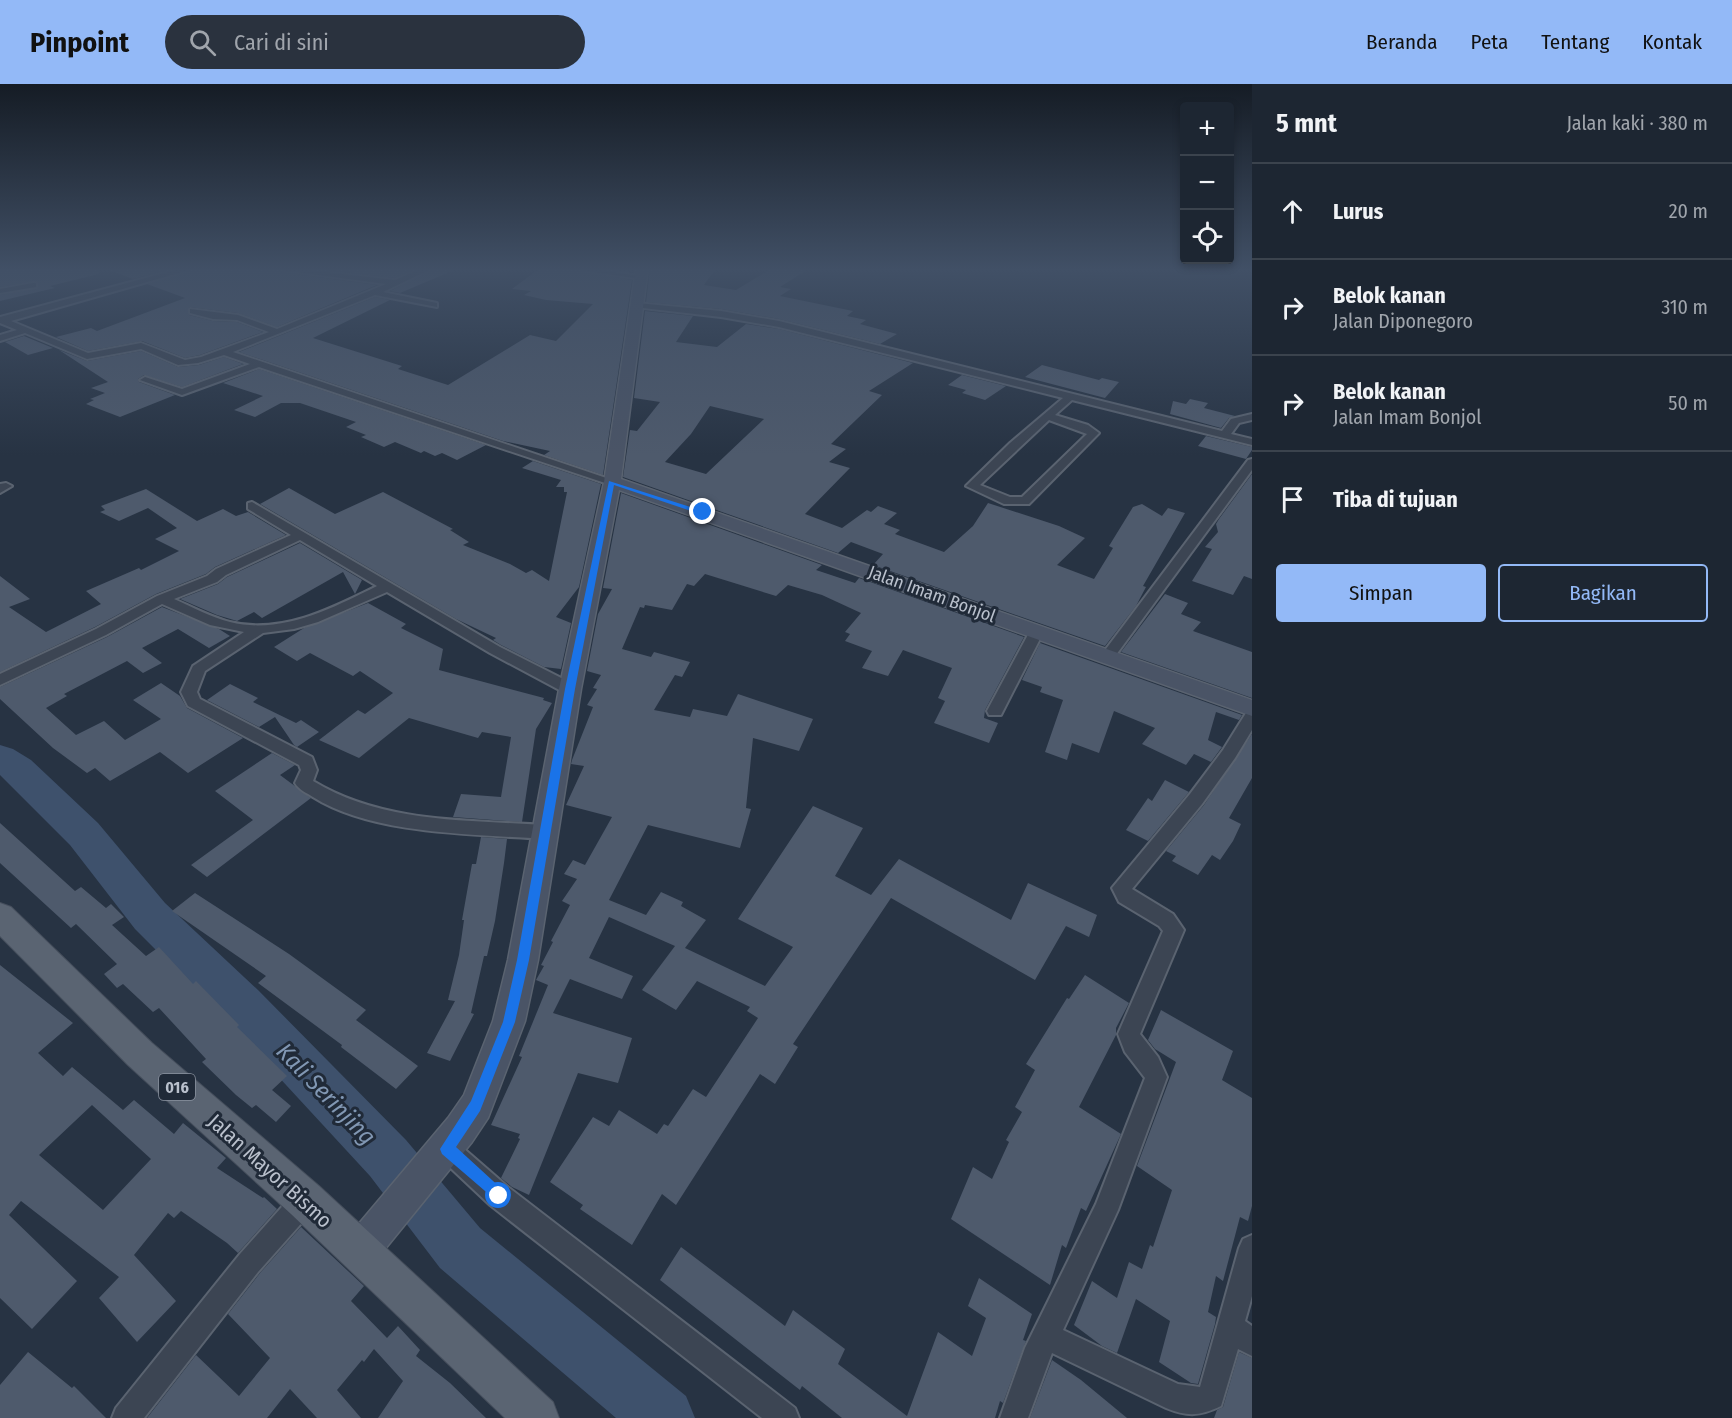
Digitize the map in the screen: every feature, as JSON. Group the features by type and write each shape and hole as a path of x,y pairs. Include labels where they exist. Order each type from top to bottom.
{"main road":[{"path":"359,1252 441,1156 476,1106 509,1022 523,960 570,689 612,482 633,330"},
{"name":"Jalan Imam Bonjol","path":"612,482 1252,708"},
{"name":"Jalan Mayor Bismo","path":"0,916 140,1054 305,1200 359,1252"},
{"name":"016","path":"359,1252 537,1418"}],"street":[{"path":"272,330 277,332"},
{"path":"0,338 24,331 87,356 141,346 170,360 186,362 224,352 281,330"},
{"path":"804,330 1252,442"},
{"path":"224,352 612,482"},
{"path":"145,380 175,392 187,392 260,363"},
{"path":"1049,417 1084,427 1094,433 1025,501 1008,501 972,486 1014,445 1071,396"},
{"path":"1225,435 1235,421 1252,417"},
{"path":"1108,656 1252,462"},
{"path":"252,506 495,650 570,689"},
{"path":"0,680 101,632 162,599 212,579 221,572 301,535"},
{"path":"162,599 233,627 258,630 284,627 329,613 387,586"},
{"path":"258,630 210,659 198,669 189,692 194,702 306,762 309,770 304,783 314,791 361,810 395,820 545,832"},
{"path":"994,711 1037,631"},
{"path":"1014,1418 1035,1358 1106,1210 1156,1077 1150,1065 1133,1045 1129,1034 1134,1017 1174,930 1166,921 1126,896 1122,888 1196,798 1229,754 1252,717"},
{"path":"441,1156 499,1196 785,1418"},
{"path":"126,1418 249,1263 305,1200"},
{"path":"1046,1336 1168,1395 1200,1401 1211,1396 1252,1248"},
{"path":"1229,1326 1252,1342"}],"building":[{"path":"82,330 263,332 200,355 185,358 142,341 88,351 56,337"},
{"path":"293,330 329,330 313,338 402,366 398,369 448,385 530,335 556,341 567,330 625,330 603,475 544,455 550,451 503,441 239,352"},
{"path":"643,330 684,330 676,342 717,347 738,330 784,330 913,363 869,391 882,395 831,444 846,449 829,462 850,468 805,514 842,528 867,510 871,512 878,506 897,513 884,524 900,530 895,534 944,552 973,526 988,503 1059,526 1085,538 1057,565 1094,579 1113,548 1109,546 1133,507 1142,504 1162,516 1168,508 1185,513 1143,586 1146,587 1136,606 1105,646 873,565 883,554 851,542 838,553 623,477 630,430 637,431 660,402 634,398","holes":["710,406 764,419 706,474 665,462 691,434"]},
{"path":"824,330 883,330 897,334 880,344"},
{"path":"24,336 53,348 28,355 5,342"},
{"path":"59,350 87,361 141,351 178,367 199,365 224,357 243,364 182,387 144,375 138,379 139,382 175,395 120,417 86,404 94,400 90,399 105,393 91,388 108,382"},
{"path":"1042,365 1099,380 1102,378 1119,382 1105,398 1025,377"},
{"path":"259,369 486,445 457,460 442,453 435,456 424,451 421,453 395,442 384,447 361,437 366,435 346,427 356,422 300,403 281,403 255,417 234,410 263,396 223,383"},
{"path":"962,375 1006,386 985,400 962,393 966,390 948,385"},
{"path":"1190,399 1208,403 1204,408 1235,416 1229,418 1221,428 1170,414 1173,401 1186,404"},
{"path":"1206,436 1252,447 1252,450 1246,459 1198,446"},
{"path":"533,461 601,484 579,587 556,617 571,623 561,669 544,667 501,645 493,640 496,638 456,619 260,504 289,488 335,514 383,492 453,529 450,530 469,542 463,545 526,573 532,570 549,581 567,492 564,492 564,487 556,487 561,480 522,468"},
{"path":"1252,474 1252,579 1244,576 1233,595 1192,581 1212,549 1205,547 1218,532 1216,524"},
{"path":"146,489 197,521 223,509 236,516 248,512 286,535 215,567 206,574 156,594 95,627 0,672 0,576 30,599 9,607 46,632 101,604 86,591 139,568 141,570 179,551 155,539 177,528 148,508 119,521 100,512 105,510 101,506"},
{"path":"621,493 822,565 816,570 855,583 859,578 1024,637 985,710 984,718 998,723 989,743 934,723 945,701 938,698 952,668 903,650 888,676 862,668 872,651 845,641 850,634 845,632 861,613 822,595 788,585 776,596 705,574 694,586 687,584 672,610 645,605 644,608 640,607 622,649 651,657 654,652 690,662 682,677 675,675 654,710 690,717 693,709 727,716 738,694 813,719 799,751 753,738 746,808 751,809 740,848 648,825 609,900 646,915 661,892 683,902 681,906 706,920 685,948 765,986 793,947 738,919 813,806 863,828 835,876 871,895 899,859 1011,920 1028,883 1097,915 1089,937 1066,926 1035,980 891,898 793,1044 798,1047 775,1084 760,1074 676,1205 662,1194 632,1245 580,1209 583,1205 550,1182 593,1117 609,1126 619,1110 657,1134 664,1124 668,1126 693,1089 706,1097 758,1018 747,1011 750,1007 697,981 676,1010 642,990 675,946 609,917 589,958 633,976 622,999 570,979 553,1013 632,1038 618,1083 578,1073 529,1195 512,1187 501,1178 520,1139 518,1138 520,1134 491,1125 522,1057 519,1056 548,985 536,980 544,966 541,965 553,942 551,941 570,905 562,901 577,879 564,874 573,860 585,865 612,817 566,805 584,766 571,764 593,707 587,705 597,689 593,688 601,675 587,671 598,614 612,589 603,588"},
{"path":"300,543 362,580 355,594 343,572 262,618 254,612 237,621 180,599 218,584 227,577"},
{"path":"1165,594 1188,603 1181,614 1201,622 1193,631 1252,652 1252,698 1121,652"},
{"path":"368,603 406,624 401,628 443,649 439,670 544,698 543,700 552,703 536,729 522,822 453,817 461,794 501,797 511,737 482,732 478,738 409,718 359,758 319,740 358,710 365,714 393,693 360,671 353,676 310,653 297,661 274,647 304,628"},
{"path":"162,607 219,629 230,636 209,648 178,629 142,648 162,663 143,673 127,661 64,694 67,696 46,708 76,735 104,721 125,740 161,719 133,700 161,683 180,696 187,708 243,738 188,773 160,752 110,781 95,768 87,773 53,748 0,699 0,687 107,637"},
{"path":"1040,643 1242,715 1239,720 1216,712 1208,740 1222,747 1211,762 1194,754 1186,765 1142,744 1155,728 1114,711 1099,753 1072,743 1067,760 1045,752 1063,700 1040,692 1042,687 1022,680"},
{"path":"230,684 258,698 253,702 296,723 301,720 319,732 297,747 275,717 259,727 207,700"},
{"path":"1252,734 1252,778 1229,818 1241,824 1220,860 1212,855 1198,875 1172,861 1176,856 1166,851 1204,805"},
{"path":"272,753 295,765 280,775 311,798 207,877 191,865 253,820 215,791"},
{"path":"1165,780 1189,792 1148,841 1126,830 1148,798 1152,801"},
{"path":"0,823 75,891 81,887 106,908 111,904 124,917 112,925 146,956 159,947 193,984 196,981 239,1025 237,1027 287,1076 272,1090 291,1106 276,1122 256,1105 252,1108 202,1062 206,1059 159,1008 153,1012 123,984 117,988 104,974 117,964 76,924 71,928 0,863"},
{"path":"481,837 507,839 504,863 495,921 487,956 484,956 471,1013 474,1014 450,1061 427,1053 455,1001 448,1000 459,955 464,920 462,920 472,864 476,864"},
{"path":"195,893 289,954 366,1010 356,1020 418,1066 396,1089 341,1047 342,1045 258,983 266,976 172,911"},
{"path":"0,965 73,1023 38,1053 63,1076 72,1067 123,1110 134,1100 174,1134 183,1123 226,1158 217,1168 264,1197 277,1209 238,1253 181,1211 174,1218 168,1213 134,1255 176,1301 137,1342 99,1298 119,1277 21,1201 9,1215 77,1281 32,1329 0,1298","holes":["92,1105 151,1159 103,1210 39,1155"]},
{"path":"1085,975 1129,1003 1116,1028 1116,1035 1079,1107 1121,1134 1086,1211 1081,1208 1066,1248 1062,1245 1050,1285 951,1219 973,1167 992,1179 1009,1142 1006,1140 1022,1112 1015,1107 1035,1070 1026,1064 1067,998 1069,999"},
{"path":"1161,1010 1233,1051 1222,1080 1252,1098 1252,1206 1248,1221 1240,1217 1223,1281 1216,1276 1208,1312 1216,1317 1215,1324 1198,1384 1191,1383 1159,1362 1170,1321 1136,1299 1117,1353 1102,1346 1074,1325 1092,1281 1117,1298 1129,1262 1142,1269 1150,1245 1153,1247 1172,1190 1137,1166 1176,1062 1155,1049 1148,1040"},
{"path":"301,1227 364,1286 351,1301 387,1338 398,1326 420,1350 416,1356 450,1383 486,1418 378,1418 403,1381 374,1349 337,1390 361,1418 317,1418 290,1389 267,1418 147,1418 196,1355 239,1396 270,1358 228,1314 260,1273"},
{"path":"681,1247 785,1326 793,1310 845,1349 838,1364 907,1416 938,1332 972,1356 986,1318 968,1306 979,1278 1032,1314 1023,1340 1026,1341 1003,1403 1000,1401 995,1418 842,1418 802,1386 800,1390 660,1280"},
{"path":"28,1352 72,1388 74,1386 106,1418 0,1418 0,1385"},
{"path":"1239,1352 1252,1358 1252,1418 1214,1418 1217,1410 1223,1407"},
{"path":"1052,1360 1081,1380 1127,1418 1030,1418"}],"waterway":[{"name":"Kali Serinjing","path":"0,758 18,769 84,834 150,916 242,1005 388,1158 460,1248 664,1418"}],"route":[{"path":"499,1196 447,1149 476,1106 509,1022 523,960 570,689 612,482 703,512"}]}
